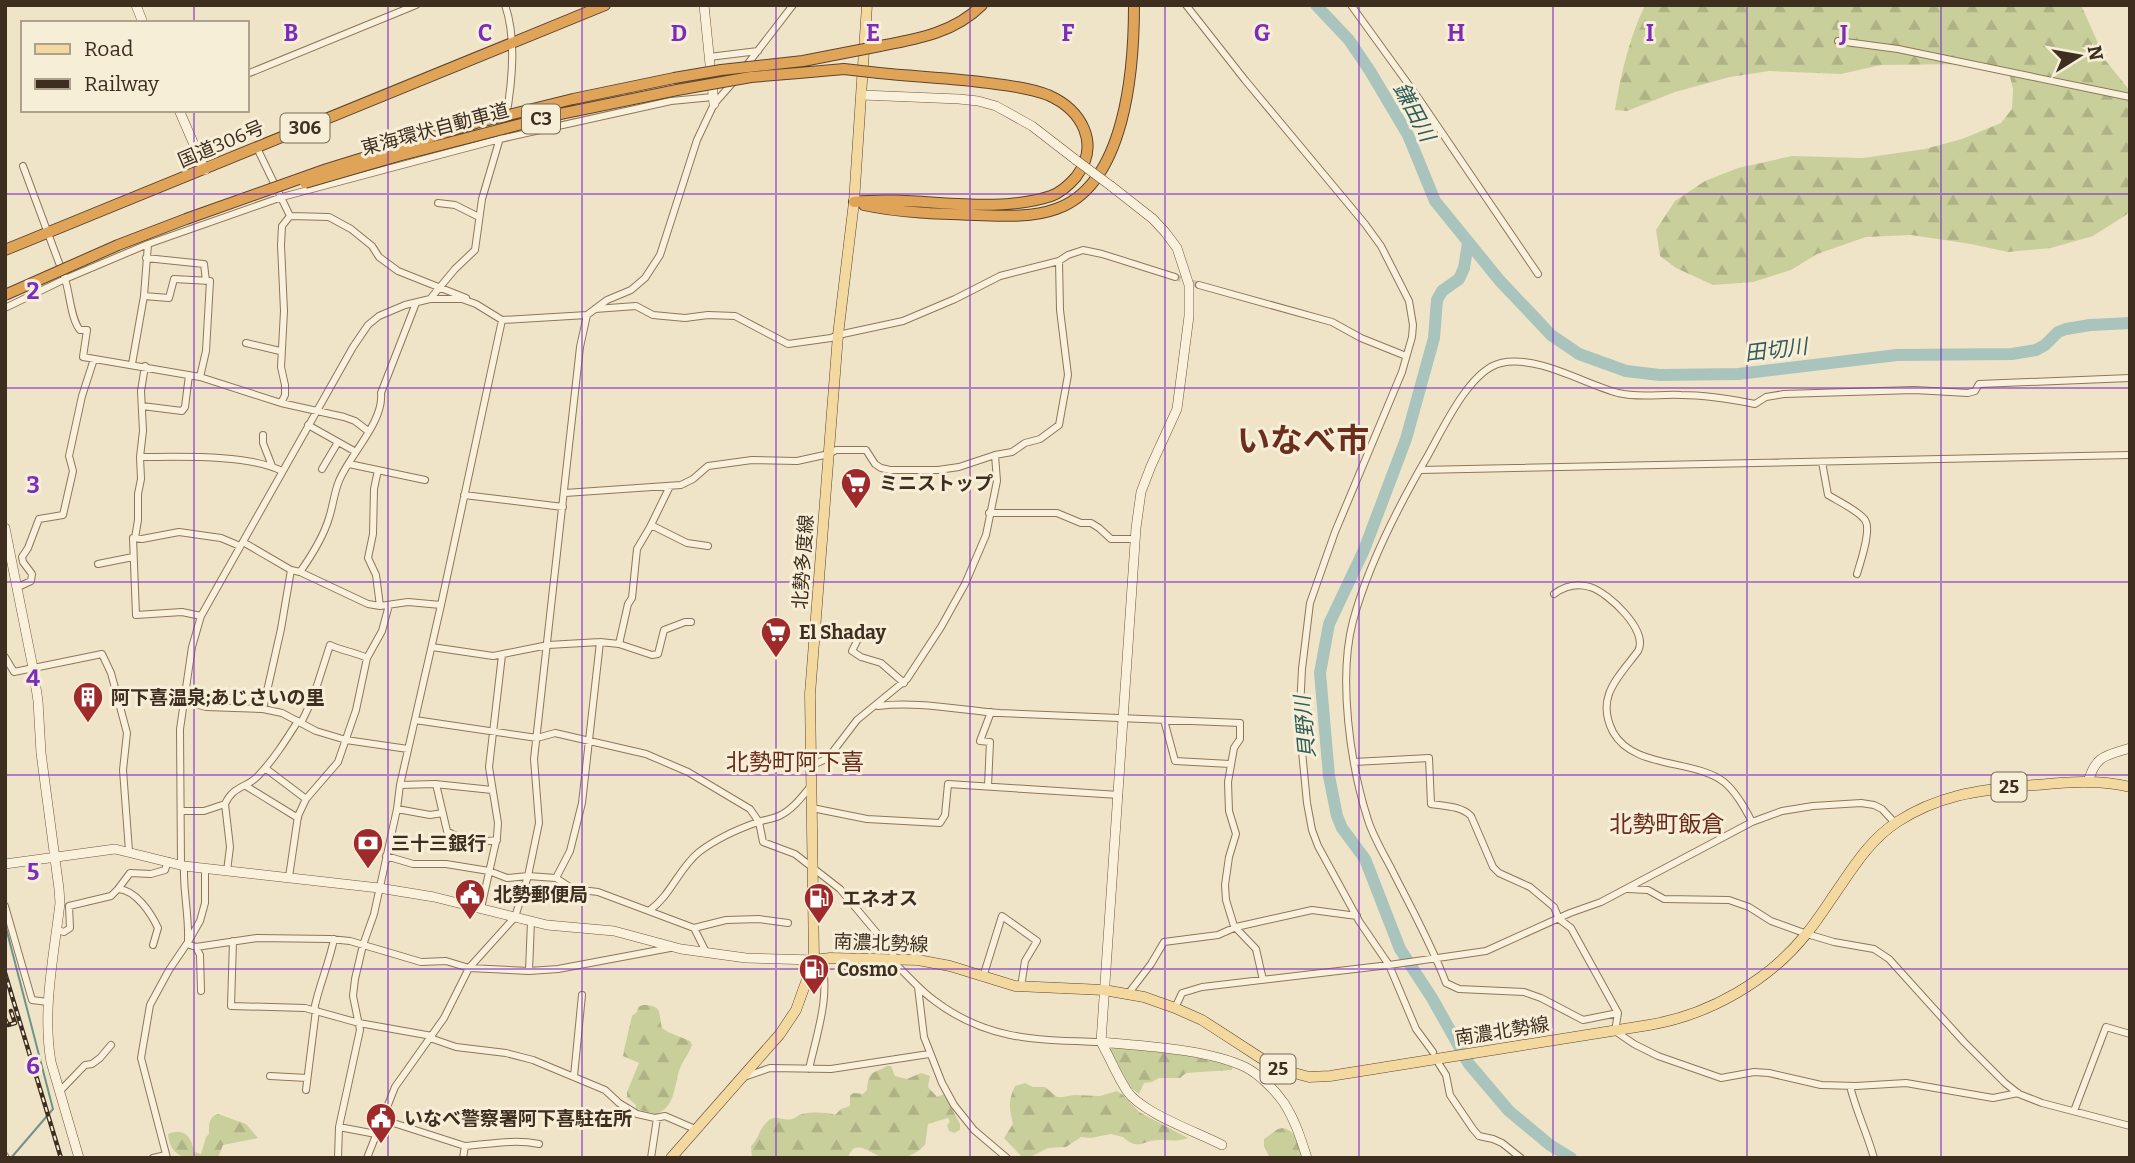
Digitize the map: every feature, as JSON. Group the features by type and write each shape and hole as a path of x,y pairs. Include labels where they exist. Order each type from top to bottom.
{"highway":[{"name":"国道306号","path":"5,250 605,5"},
{"name":"東海環状自動車道","path":"5,295 118,245 396,146 476,123 624,88 721,70 803,61 926,37 960,23 982,5"},
{"path":"854,202 879,208 946,215 1022,216 1056,209 1082,194 1103,170 1116,139 1132,54 1134,5"},
{"name":"東海環状自動車道","path":"244,199 476,136 620,101 751,77 844,69 972,80 1024,88 1049,96 1069,107 1086,132 1087,152 1078,174 1066,188 1055,195 1038,200 991,204 879,200 854,202"}],"main road":[{"name":"北勢多度線","path":"671,1158 780,1034 796,1010 818,959 813,868 810,694 838,335 854,202 867,5"},
{"name":"南濃北勢線","path":"818,959 918,960 950,965 1021,987 1104,990 1128,994 1175,1008 1215,1027 1266,1063 1298,1075 1331,1076 1441,1061 1662,1023 1697,1012 1717,1004 1770,970 1807,934 1870,845 1895,824 1927,804 1973,791 2088,782 2130,787"}],"street":[{"path":"248,74 416,5"},
{"path":"430,299 475,250 479,217 509,100 512,43 505,5"},
{"path":"704,5 714,101"},
{"path":"367,1158 395,1087 444,1018 469,968 515,917 528,876 539,823 534,759 580,347 587,315 607,300 631,290 645,278 660,255 697,140 714,101 758,51 793,5"},
{"path":"1186,5 1365,224 1381,246 1409,301 1412,337 1402,372 1322,567 1310,603 1300,709 1307,803 1318,846 1357,916 1390,965 1416,1029 1433,1052"},
{"path":"1351,5 1419,99 1538,274"},
{"path":"1838,41 1898,49 2130,97"},
{"path":"709,57 758,51"},
{"path":"862,95 968,100 996,106 1031,126 1153,219 1177,248 1184,265 1190,300 1177,409 1141,492 1135,539 1101,1042 1127,1092 1135,1100 1151,1111 1222,1145"},
{"path":"5,308 148,244 282,197 500,139 671,101 714,101"},
{"path":"180,112 205,170"},
{"path":"257,148 290,216"},
{"path":"23,166 65,279 74,324 80,330 87,330 83,357 200,377 281,403 355,421 368,431"},
{"path":"438,203 455,205 479,217"},
{"path":"290,216 330,217 351,229 372,246 379,257 398,271 440,286 502,320 587,315"},
{"path":"281,403 285,395 285,384 280,351 284,311 281,245 282,226 290,216"},
{"path":"132,364 144,296 148,244"},
{"path":"593,309 636,306 653,315 685,318 734,316 788,345 824,340 903,321 1000,276 1059,261 1083,250 1175,277"},
{"path":"146,258 204,264 206,281"},
{"path":"565,493 681,485 708,466 751,460 797,461 836,450 866,450 875,464 890,470 938,470 1012,452 1025,443 1041,439 1059,425 1068,375 1060,310 1059,261"},
{"path":"144,296 169,298 174,279 210,281 207,335 200,377"},
{"path":"1199,285 1332,322 1361,338 1406,356"},
{"path":"188,943 183,885 180,729 192,647 201,616 308,425 368,325 391,309 430,299 462,299 476,304"},
{"path":"300,572 318,546 329,518 338,482 375,419 382,401 381,393 416,303"},
{"path":"338,1158 338,1127 360,1030 353,993 363,945 374,914 502,320"},
{"path":"246,343 280,351"},
{"path":"18,587 31,581 32,575 22,557 39,519 63,515 72,471 69,456 82,396 94,359"},
{"path":"1618,1013 1583,1020 1524,992 1452,987 1446,983 1437,958 1368,822 1354,762 1346,671 1353,623 1369,576 1397,514 1454,410 1477,379 1489,368 1516,361 1549,368 1620,394 1706,396 1755,404 1766,397 1784,394 1914,390 1968,393 1975,391 1979,384 2130,377"},
{"path":"145,366 141,391 143,431 138,520 133,538 136,615 182,612 201,616"},
{"path":"142,406 182,411 185,407 189,375"},
{"path":"308,425 356,452"},
{"path":"263,435 262,443 272,466"},
{"path":"322,469 338,442"},
{"path":"1420,470 2130,454"},
{"path":"811,766 828,758 857,720 904,683 926,653 965,584 986,535 997,481 995,455"},
{"path":"140,457 199,457 272,466 282,471"},
{"path":"1822,462 1828,495 1866,521 1868,531 1857,575"},
{"path":"349,464 425,480"},
{"path":"378,470 374,489 373,534 368,558 376,575 380,606"},
{"path":"619,644 628,604 632,598 637,549 670,486"},
{"path":"464,495 563,507"},
{"path":"989,513 1057,513 1082,523 1091,523 1111,539 1135,539"},
{"path":"651,525 687,543 708,546"},
{"path":"5,528 38,701 41,753 60,904 48,1002 48,1047 79,1158"},
{"path":"135,538 179,532 221,538 241,544 291,570 368,604 380,606 408,602 441,605"},
{"path":"98,564 133,557"},
{"path":"263,709 291,570"},
{"path":"1554,594 1564,587 1591,587 1606,595 1633,623 1639,634 1642,645 1607,696 1605,705 1609,723 1623,745 1711,775 1724,782 1752,821"},
{"path":"289,877 298,818 306,799 338,762 356,710 367,658 382,631 389,605"},
{"path":"432,647 493,656 548,645 600,642 619,644 652,655 658,654 664,630 691,622"},
{"path":"862,631 852,651 861,657 881,663 904,683"},
{"path":"556,878 570,851 582,803 600,642"},
{"path":"227,871 230,847 225,804 232,791 246,786 265,768 300,722 313,698 330,645 367,658"},
{"path":"5,657 14,672 102,654 127,733 123,770 129,851"},
{"path":"481,908 497,840 498,823 489,767 502,655"},
{"path":"183,701 206,707 263,709 282,713 316,730 346,740 408,749"},
{"path":"877,706 896,703 1123,720 1240,723 1240,738 1230,764 1227,796 1236,834 1229,857 1226,900 1234,926 1256,949 1263,979"},
{"path":"988,786 990,743 980,741 990,712"},
{"path":"415,720 537,738 555,733 646,754 688,772 750,810 759,821 763,842 794,854 841,890 891,950 892,959 918,987 948,1010 980,1026 1027,1039 1101,1042 1189,1052 1244,1067 1284,1102 1298,1129 1307,1158"},
{"path":"1164,720 1175,761 1230,764"},
{"path":"2088,782 2092,769 2101,757 2130,748"},
{"path":"1354,762 1429,758 1431,803 1467,812 1493,867 1499,873 1530,887 1554,907 1559,919 1571,928 1618,1013 1615,1031 1658,1056 1720,1077 1754,1072 1821,1085 1906,1083 1993,1098 2018,1093"},
{"path":"265,768 306,799"},
{"path":"400,785 436,784 492,790"},
{"path":"436,784 447,831 468,843 497,840"},
{"path":"812,808 867,819 940,823 945,814 948,784 1119,795"},
{"path":"246,786 298,818"},
{"path":"650,910 660,902 698,852 759,821 778,817 795,805 811,786"},
{"path":"1175,1008 1180,996 1186,991 1486,951 1626,889 1752,821 1782,811 1861,803 1882,809 1895,824"},
{"path":"181,811 204,811 225,804"},
{"path":"397,809 430,815 443,813"},
{"path":"5,864 100,850 129,851 205,869 379,888 434,897 531,921 614,931 706,952 768,960 818,959 824,971 824,996 809,1069"},
{"path":"386,856 413,864 446,864 489,871 507,878 556,878 573,889 598,892 694,928 726,920 759,919 788,923"},
{"path":"57,930 64,932 70,928 68,905 111,896 131,873 151,874 165,870 168,861"},
{"path":"153,1158 166,1156 141,1058 150,1005 200,921 204,909 205,869"},
{"path":"118,889 124,889 153,917 158,928 153,944"},
{"path":"1626,889 1648,890 1664,899 1729,900 1749,907 1771,921 1807,934 1834,942 1874,948 1889,958 1964,1042 2018,1093 2130,1126"},
{"path":"5,906 32,1000 48,1002"},
{"path":"1128,994 1164,942 1218,936 1237,927 1312,910 1357,916"},
{"path":"983,977 1002,916 1037,941 1025,961 1021,987"},
{"path":"528,971 531,921"},
{"path":"694,928 706,952"},
{"path":"196,947 257,938 334,939 351,941 421,962 446,961 469,968 528,971 558,969 675,947"},
{"path":"306,1090 319,987 328,966 334,939"},
{"path":"233,941 231,1006 285,1006 315,1010 359,1023 431,1037 457,1047 533,1059 605,1090 636,1114 657,1118 665,1116 695,1129"},
{"path":"188,943 199,950 201,991"},
{"path":"918,987 920,1013 929,1054 942,1083 954,1105 974,1130 1007,1158"},
{"path":"575,1076 582,995"},
{"path":"2074,1111 2106,1027 2130,1034"},
{"path":"60,1091 86,1065 100,1058 111,1045"},
{"path":"739,1079 770,1068 857,1066 929,1054"},
{"path":"1441,1061 1450,1096 1473,1129 1479,1136 1502,1143 1521,1158"},
{"path":"270,1076 307,1078"},
{"path":"1850,1086 1855,1108 1868,1136 1874,1158"},
{"path":"651,1158 657,1118"},
{"path":"381,1119 465,1146 499,1141 538,1144"},
{"path":"338,1127 376,1134"},
{"path":"463,1158 465,1146"}],"green space":[{"path":"1645,5 2081,5 2106,61 2130,91 2130,211 2093,236 2051,248 2008,252 1911,235 1866,237 1817,254 1791,270 1753,282 1713,285 1676,268 1660,256 1656,230 1675,201 1705,181 1738,168 1792,156 1863,158 1925,149 1962,139 2001,123 2012,109 2013,89 2008,69 1969,64 1881,65 1841,74 1769,71 1730,77 1675,92 1627,111 1615,110 1626,56"},
{"path":"643,1005 657,1009 662,1028 690,1041 692,1045 680,1067 670,1102 656,1114 636,1109 636,1105 627,1097 639,1063 623,1056 624,1050 632,1016 638,1007"},
{"path":"1109,1046 1189,1056 1233,1066 1232,1070 1186,1073 1180,1078 1159,1078 1144,1083 1139,1094 1130,1087 1107,1048"},
{"path":"891,1066 895,1076 907,1079 921,1073 930,1076 928,1087 937,1097 944,1094 960,1124 960,1130 954,1133 949,1131 948,1118 928,1124 925,1145 901,1159 884,1158 859,1148 854,1148 848,1158 752,1158 751,1146 769,1120 792,1119 810,1113 835,1115 850,1106 850,1095 863,1094 867,1090 872,1074"},
{"path":"1025,1083 1033,1087 1045,1087 1057,1097 1100,1096 1117,1091 1139,1112 1188,1138 1133,1144 1123,1137 1111,1134 1081,1137 1066,1147 1048,1148 1023,1158 1004,1138 1013,1124 1010,1105 1015,1086"},
{"path":"218,1114 246,1124 258,1138 223,1145 218,1158 185,1157 174,1150 168,1134 179,1132 189,1138 194,1152 201,1154 211,1120"},
{"path":"1283,1128 1295,1136 1304,1158 1270,1158 1264,1146 1264,1139"}],"waterway":[{"name":"田切川","path":"1316,5 1349,40 1370,71 1408,135 1435,201 1500,281 1551,335 1579,354 1626,371 1660,375 1738,374 1897,355 2012,354 2036,350 2058,332 2066,329 2130,323"},
{"name":"貝野川","path":"1468,243 1464,268 1459,279 1442,291 1437,300 1434,338 1406,439 1364,550 1329,624 1320,673 1329,776 1337,816 1342,828 1365,859 1400,949 1432,998 1469,1064 1509,1111 1550,1145 1571,1158"},
{"path":"5,924 53,1109 11,1158"}],"tunnel":[{"path":"1175,277 1199,285"}],"railway":[{"path":"5,973 61,1158"},
{"path":"5,1019 8,1025 15,1023 11,1011"}],"place":[{"name":"ミニストップ","path":"856,510"},
{"name":"El Shaday","path":"776,659"},
{"name":"阿下喜温泉;あじさいの里","path":"88,724"},
{"name":"三十三銀行","path":"368,870"},
{"name":"北勢郵便局","path":"470,921"},
{"name":"エネオス","path":"819,925"},
{"name":"Cosmo","path":"814,996"},
{"name":"いなべ警察署阿下喜駐在所","path":"381,1145"}],"district":[{"name":"いなべ市","path":"1303,441"},
{"name":"北勢町阿下喜","path":"795,762"},
{"name":"北勢町飯倉","path":"1667,824"}],"water label":[{"name":"鎌田川","path":"1414,112"}]}
